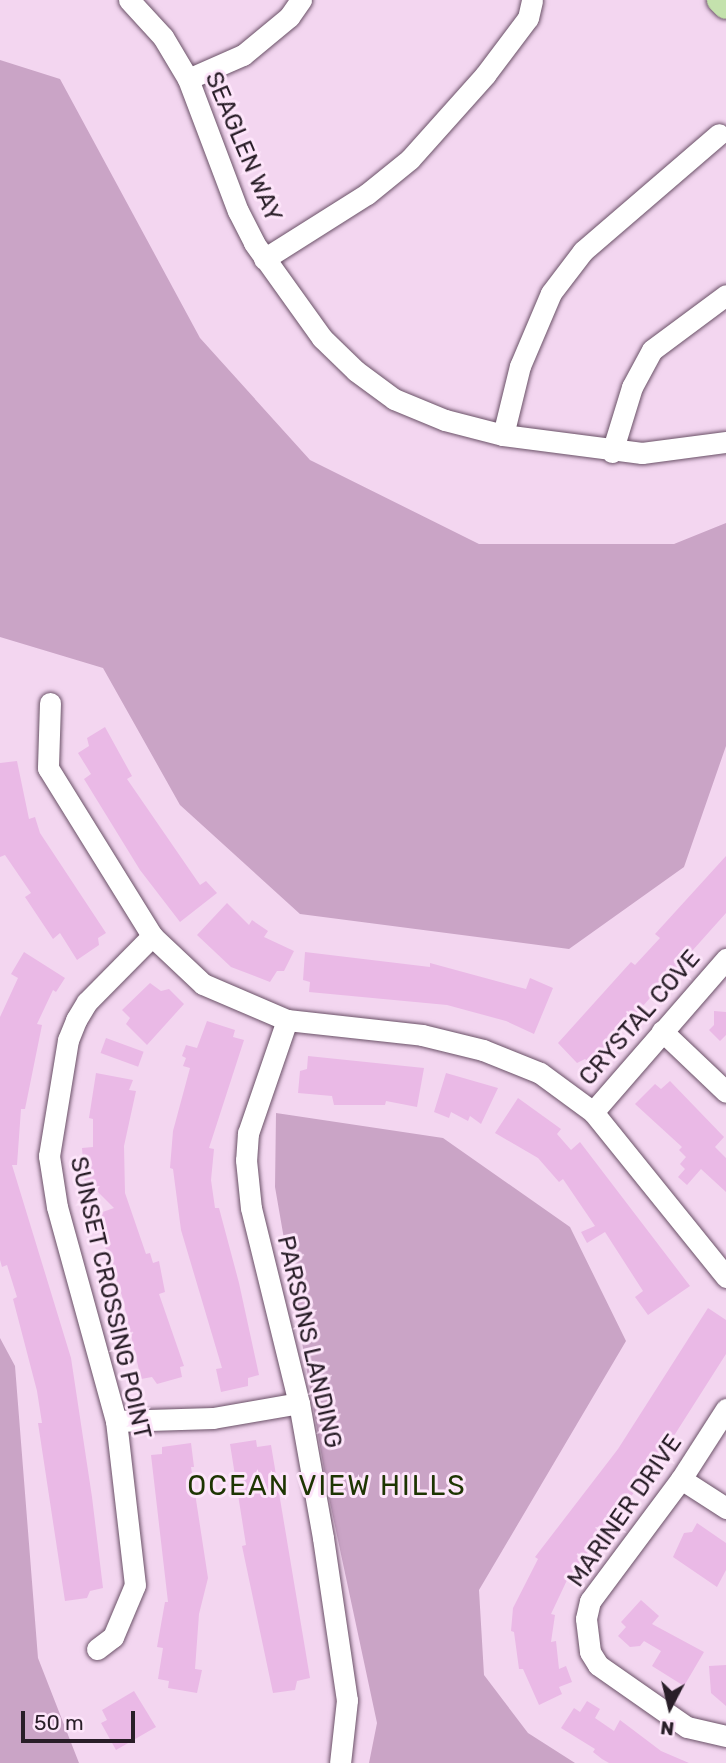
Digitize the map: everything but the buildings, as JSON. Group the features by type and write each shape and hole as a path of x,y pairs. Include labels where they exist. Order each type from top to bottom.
{"main road":[{"path":"720,0 726,6"}],"street":[{"path":"188,79 243,55 289,17 301,0"},
{"path":"264,259 367,194 410,159 485,75 528,18 533,0"},
{"name":"SEAGLEN WAY","path":"132,1 163,37 188,79 237,211 264,259 322,338 356,372 394,399 446,420 503,435 612,452 681,451 726,442"},
{"path":"503,435 520,366 551,293 583,251 719,134"},
{"path":"612,452 632,387 652,350 726,295"},
{"path":"50,703 48,768 152,936 203,984 287,1020 412,1033 466,1045 540,1073 593,1112 726,1277"},
{"name":"SUNSET CROSSING POINT","path":"97,1649 113,1637 135,1585 116,1421 57,1207 49,1156 68,1040 76,1020 87,1002 152,936"},
{"name":"CRYSTAL COVE","path":"593,1112 726,959"},
{"name":"PARSONS LANDING","path":"287,1020 248,1133 246,1160 251,1208 299,1403 347,1700 340,1763"},
{"path":"662,1031 726,1092"},
{"path":"116,1421 213,1418 299,1403"},
{"name":"MARINER DRIVE","path":"726,1409 681,1479 590,1601 587,1637 598,1665 640,1698 687,1727 726,1737"},
{"path":"681,1479 726,1508"}],"shaded area":[{"path":"0,60 60,79 200,338 310,460 479,544 674,544 726,523 726,746 684,867 569,949 300,914 180,805 103,668 0,637"},
{"path":"276,1113 443,1138 570,1227 626,1341 479,1590 484,1675 528,1733 575,1763 369,1763 377,1723 329,1498 275,1187"},
{"path":"0,1338 15,1366 38,1658 79,1763 0,1763"}],"district":[{"name":"OCEAN VIEW HILLS","path":"327,1486"}]}
